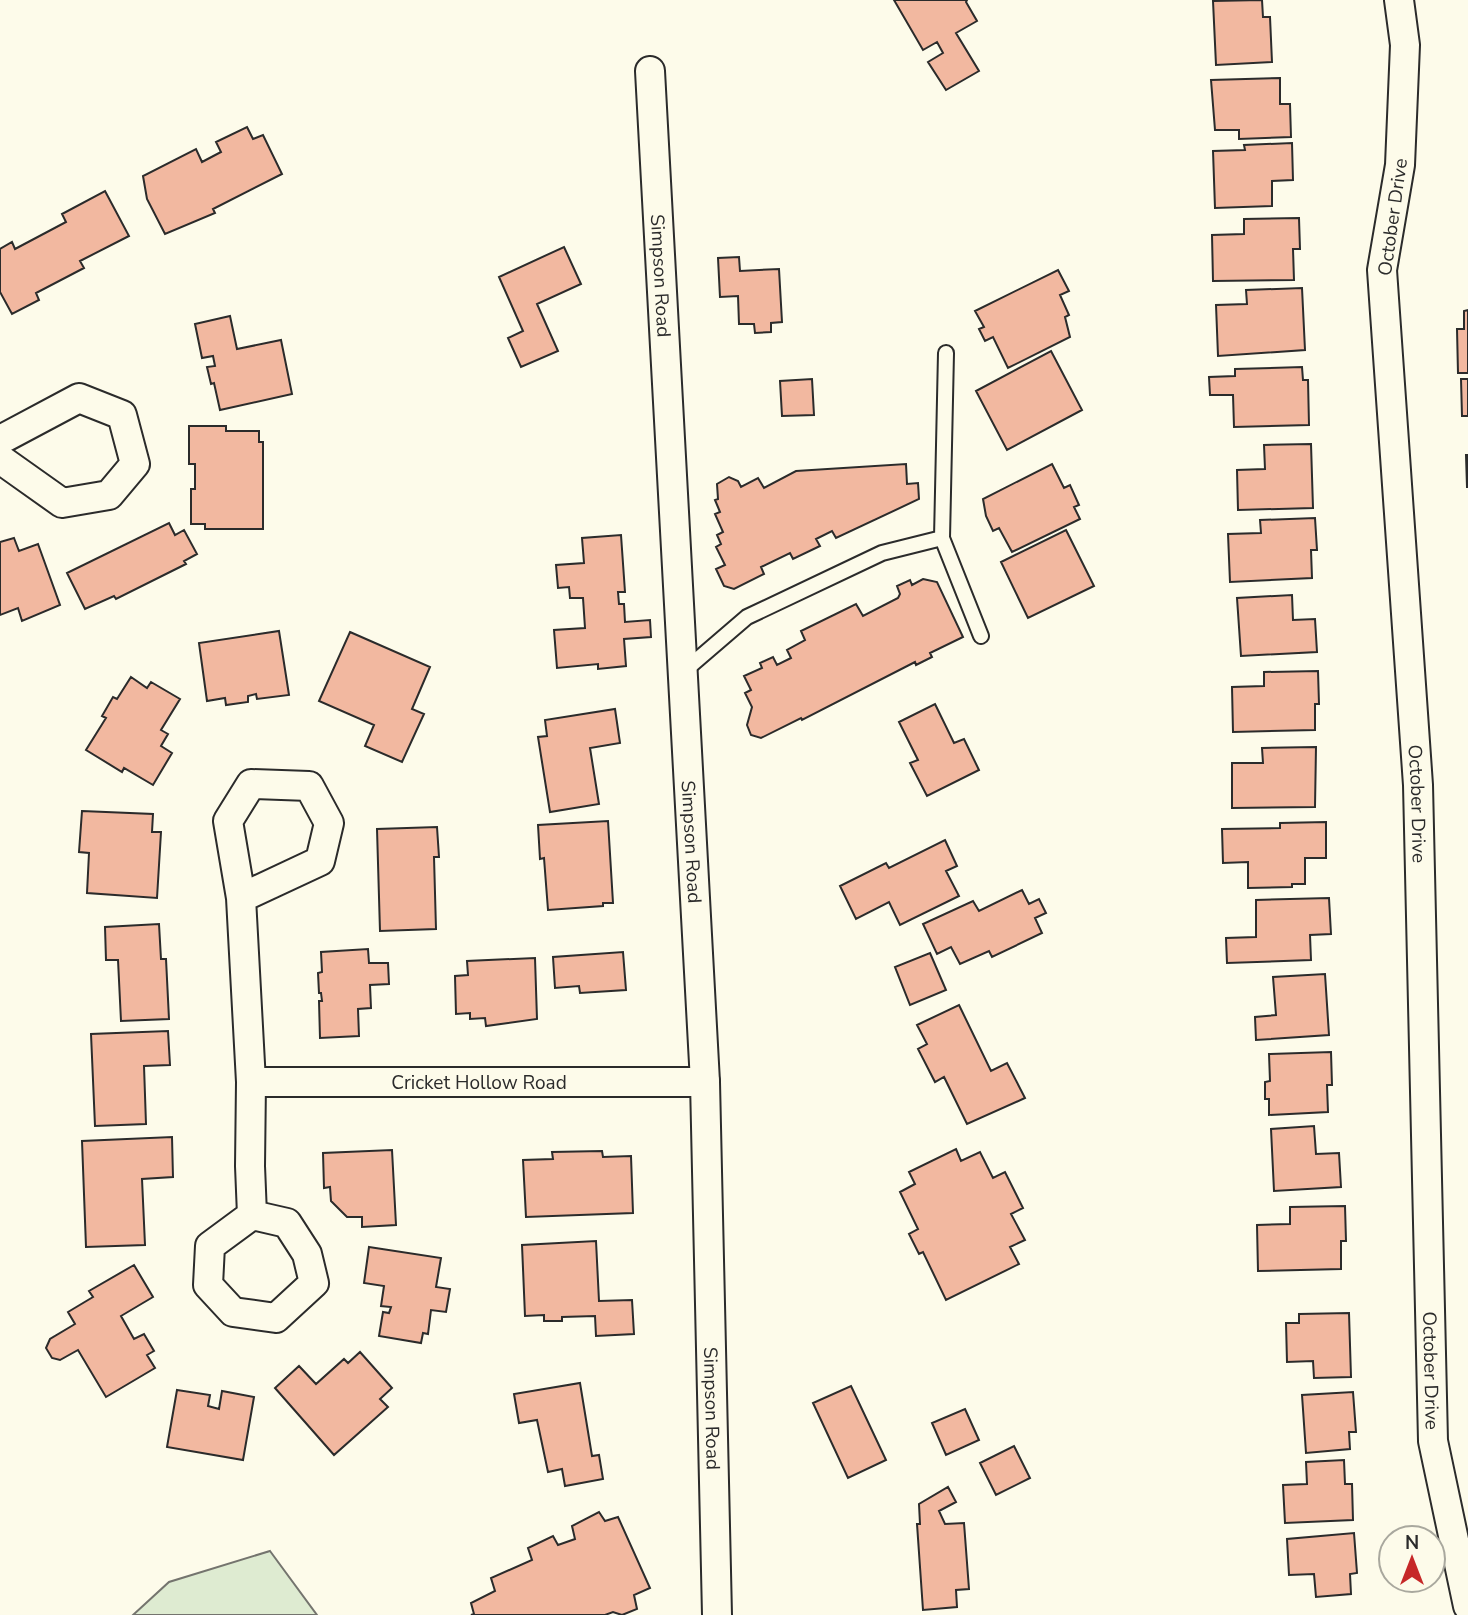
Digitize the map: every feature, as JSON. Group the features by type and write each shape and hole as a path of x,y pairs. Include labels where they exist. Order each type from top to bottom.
{"street":[{"name":"October Drive","path":"1399,0 1405,45 1400,165 1382,270 1418,785 1433,1441 1468,1606"},
{"name":"Simpson Road","path":"650,71 705,1082 717,1615"},
{"path":"0,440 79,398 122,415 135,464 109,495 62,503 0,459"},
{"path":"242,898 251,1082 252,1215"},
{"name":"Cricket Hollow Road","path":"251,1082 705,1082"}],"lane":[{"path":"946,352 942,538 981,636"},
{"path":"683,672 747,617 883,553 942,538"}],"green space":[{"path":"270,1551 317,1615 133,1615 169,1582"}],"building":[{"path":"894,0 967,0 977,21 956,33 979,71 946,90 928,62 943,53 937,42 923,50"},
{"path":"1262,0 1263,17 1270,17 1272,62 1216,65 1213,1"},
{"path":"1280,78 1280,104 1290,104 1291,137 1239,139 1239,130 1215,130 1211,80"},
{"path":"247,127 253,139 263,135 282,174 213,209 215,213 165,234 147,199 143,176 196,149 202,162 221,152 216,142"},
{"path":"1292,143 1293,180 1272,181 1272,206 1215,208 1213,151 1245,150 1244,145"},
{"path":"105,191 129,236 80,261 84,268 36,293 39,300 12,314 0,292 0,249 12,242 15,249 66,222 62,214"},
{"path":"1299,218 1300,249 1293,249 1294,280 1213,281 1212,235 1244,234 1244,219"},
{"path":"564,247 581,284 537,304 558,351 521,367 508,338 523,331 499,277"},
{"path":"739,257 740,271 779,269 782,322 771,323 771,332 755,333 754,324 739,324 738,296 720,297 718,258"},
{"path":"1058,270 1069,291 1060,295 1069,315 1065,317 1070,337 1008,368 993,337 985,341 979,329 984,327 975,311"},
{"path":"1302,288 1305,350 1218,356 1216,305 1247,304 1246,290"},
{"path":"1468,310 1468,373 1458,373 1457,329 1464,329 1464,311"},
{"path":"230,316 237,349 281,340 292,394 220,410 207,367 215,366 213,356 202,358 195,324"},
{"path":"1051,351 1082,410 1007,450 976,391"},
{"path":"1302,367 1303,380 1308,380 1309,425 1234,427 1233,395 1210,395 1209,377 1235,376 1235,369"},
{"path":"812,379 814,415 782,416 780,381"},
{"path":"1461,379 1468,379 1468,416 1462,416"},
{"path":"189,426 226,426 226,431 259,431 259,442 263,442 263,529 205,529 205,524 191,524 191,489 195,489 195,464 189,464"},
{"path":"1311,444 1313,508 1238,510 1237,470 1265,469 1264,445"},
{"path":"1468,455 1468,487 1467,487"},
{"path":"906,464 907,484 918,483 919,499 836,538 832,531 816,539 820,546 793,559 790,553 761,567 764,574 734,589 724,586 716,569 725,565 716,547 721,544 717,535 723,532 715,514 720,512 715,500 718,499 717,484 729,477 738,481 741,487 758,478 764,488 796,471"},
{"path":"1052,464 1064,488 1070,485 1079,505 1074,507 1080,519 1012,552 999,528 993,531 986,516 983,499"},
{"path":"1315,518 1317,550 1311,550 1312,578 1230,582 1228,534 1261,533 1260,520"},
{"path":"169,523 175,535 184,530 197,554 184,561 186,564 116,599 114,596 85,609 67,573"},
{"path":"1066,530 1094,586 1028,618 1001,562"},
{"path":"621,535 625,592 618,592 619,604 624,604 625,622 650,620 651,637 624,639 626,666 598,669 598,664 557,668 554,630 585,628 583,598 570,598 569,587 558,588 556,565 584,563 582,538"},
{"path":"14,538 19,551 38,544 60,605 22,621 18,608 0,615 0,542"},
{"path":"923,579 937,582 963,637 930,653 932,657 916,665 915,662 802,720 801,718 761,738 751,735 747,725 752,707 745,693 751,690 744,676 762,668 760,663 773,657 777,665 791,658 787,650 805,640 801,631 856,604 863,616 898,598 900,594 897,586 910,580 912,585"},
{"path":"1292,595 1293,620 1315,619 1317,652 1241,656 1237,598"},
{"path":"279,631 289,695 257,699 256,694 248,696 248,702 226,705 225,698 207,701 199,643"},
{"path":"350,632 430,667 412,709 424,714 402,762 365,746 374,725 319,701"},
{"path":"1318,671 1319,704 1315,704 1315,730 1233,732 1232,687 1264,686 1264,672"},
{"path":"131,677 147,688 151,682 180,699 161,730 168,734 161,746 172,753 153,785 124,768 122,772 86,750 106,718 102,716 113,697 117,699"},
{"path":"935,704 954,743 964,739 979,770 927,796 910,763 918,760 899,722"},
{"path":"615,709 620,743 590,748 599,804 550,812 538,737 547,736 545,720"},
{"path":"1316,747 1315,807 1232,808 1232,763 1263,763 1262,748"},
{"path":"82,811 153,814 152,832 161,832 157,898 87,893 89,853 79,852"},
{"path":"608,821 613,903 548,910 544,858 540,859 538,825"},
{"path":"1326,822 1326,858 1305,858 1305,884 1248,888 1248,862 1223,863 1222,829 1280,828 1280,823"},
{"path":"437,827 439,857 434,857 436,929 380,931 377,829"},
{"path":"945,840 957,866 946,871 959,896 900,925 889,902 856,919 840,886 886,863 889,868"},
{"path":"1022,890 1029,904 1039,899 1046,913 1035,918 1042,933 992,957 989,951 960,964 951,947 937,954 923,924 973,901 979,911"},
{"path":"1329,898 1331,934 1310,935 1311,960 1227,963 1226,938 1256,937 1256,900"},
{"path":"159,924 161,959 166,959 169,1019 121,1021 118,960 106,960 105,927"},
{"path":"368,949 369,963 388,963 389,984 370,985 371,1008 358,1009 359,1036 320,1038 319,1001 322,1001 318,973 322,972 321,952"},
{"path":"623,952 626,990 580,993 579,986 555,988 553,957"},
{"path":"930,953 946,990 910,1005 895,967"},
{"path":"535,958 537,1019 486,1026 485,1018 470,1019 470,1013 456,1014 455,976 468,975 467,961"},
{"path":"1325,974 1329,1035 1256,1040 1255,1017 1276,1015 1273,977"},
{"path":"959,1005 991,1071 1007,1063 1025,1098 967,1124 944,1077 935,1082 918,1049 927,1044 917,1025"},
{"path":"168,1031 170,1065 144,1066 146,1124 95,1126 91,1034"},
{"path":"1331,1052 1332,1085 1327,1085 1328,1112 1269,1115 1265,1082 1270,1081 1269,1054"},
{"path":"1314,1126 1316,1154 1339,1153 1341,1187 1274,1191 1271,1129"},
{"path":"172,1137 173,1177 142,1179 145,1245 86,1247 82,1141"},
{"path":"956,1149 961,1161 980,1152 993,1178 1005,1172 1023,1208 1011,1214 1025,1240 1010,1247 1019,1264 946,1300 923,1252 919,1254 909,1234 918,1229 900,1192 915,1184 909,1172"},
{"path":"392,1150 396,1225 362,1227 362,1217 347,1217 331,1201 330,1187 324,1188 323,1153"},
{"path":"602,1151 603,1157 631,1156 633,1213 526,1217 523,1160 553,1159 552,1152"},
{"path":"1345,1206 1346,1241 1341,1241 1341,1269 1258,1271 1257,1225 1290,1224 1290,1207"},
{"path":"596,1241 599,1301 632,1300 634,1334 596,1336 595,1316 562,1317 562,1321 544,1321 544,1315 525,1316 522,1245"},
{"path":"369,1247 441,1258 436,1287 450,1289 446,1312 431,1310 428,1334 423,1333 421,1343 379,1336 383,1312 389,1313 391,1307 381,1306 384,1286 364,1283"},
{"path":"134,1265 153,1297 121,1316 134,1339 144,1334 154,1351 147,1355 155,1368 106,1397 78,1350 60,1360 52,1358 46,1348 50,1339 75,1324 68,1312 93,1297 89,1291"},
{"path":"1349,1313 1351,1377 1314,1378 1313,1361 1287,1362 1286,1323 1299,1323 1299,1314"},
{"path":"360,1352 392,1388 380,1399 388,1407 334,1455 275,1388 299,1366 316,1384 344,1359 348,1363"},
{"path":"580,1383 592,1456 599,1455 603,1479 565,1486 562,1469 548,1472 537,1420 519,1423 514,1394"},
{"path":"851,1386 886,1460 848,1478 813,1403"},
{"path":"177,1390 210,1395 208,1406 219,1409 222,1391 254,1397 243,1460 167,1447"},
{"path":"1353,1392 1356,1432 1349,1432 1350,1449 1306,1453 1302,1395"},
{"path":"965,1409 979,1440 946,1455 932,1423"},
{"path":"1014,1446 1030,1478 996,1495 980,1463"},
{"path":"1344,1460 1345,1484 1352,1484 1353,1520 1285,1523 1283,1485 1307,1484 1306,1462"},
{"path":"948,1487 956,1502 939,1511 945,1524 964,1523 969,1589 956,1590 957,1607 923,1610 917,1524 920,1524 919,1504"},
{"path":"599,1512 605,1521 618,1517 650,1588 634,1595 637,1609 622,1615 613,1612 605,1615 471,1615 474,1614 471,1603 495,1591 491,1578 532,1560 528,1548 553,1536 558,1545 575,1539 572,1526"},
{"path":"1354,1533 1357,1573 1350,1574 1351,1594 1316,1597 1314,1574 1289,1575 1287,1539"}]}
